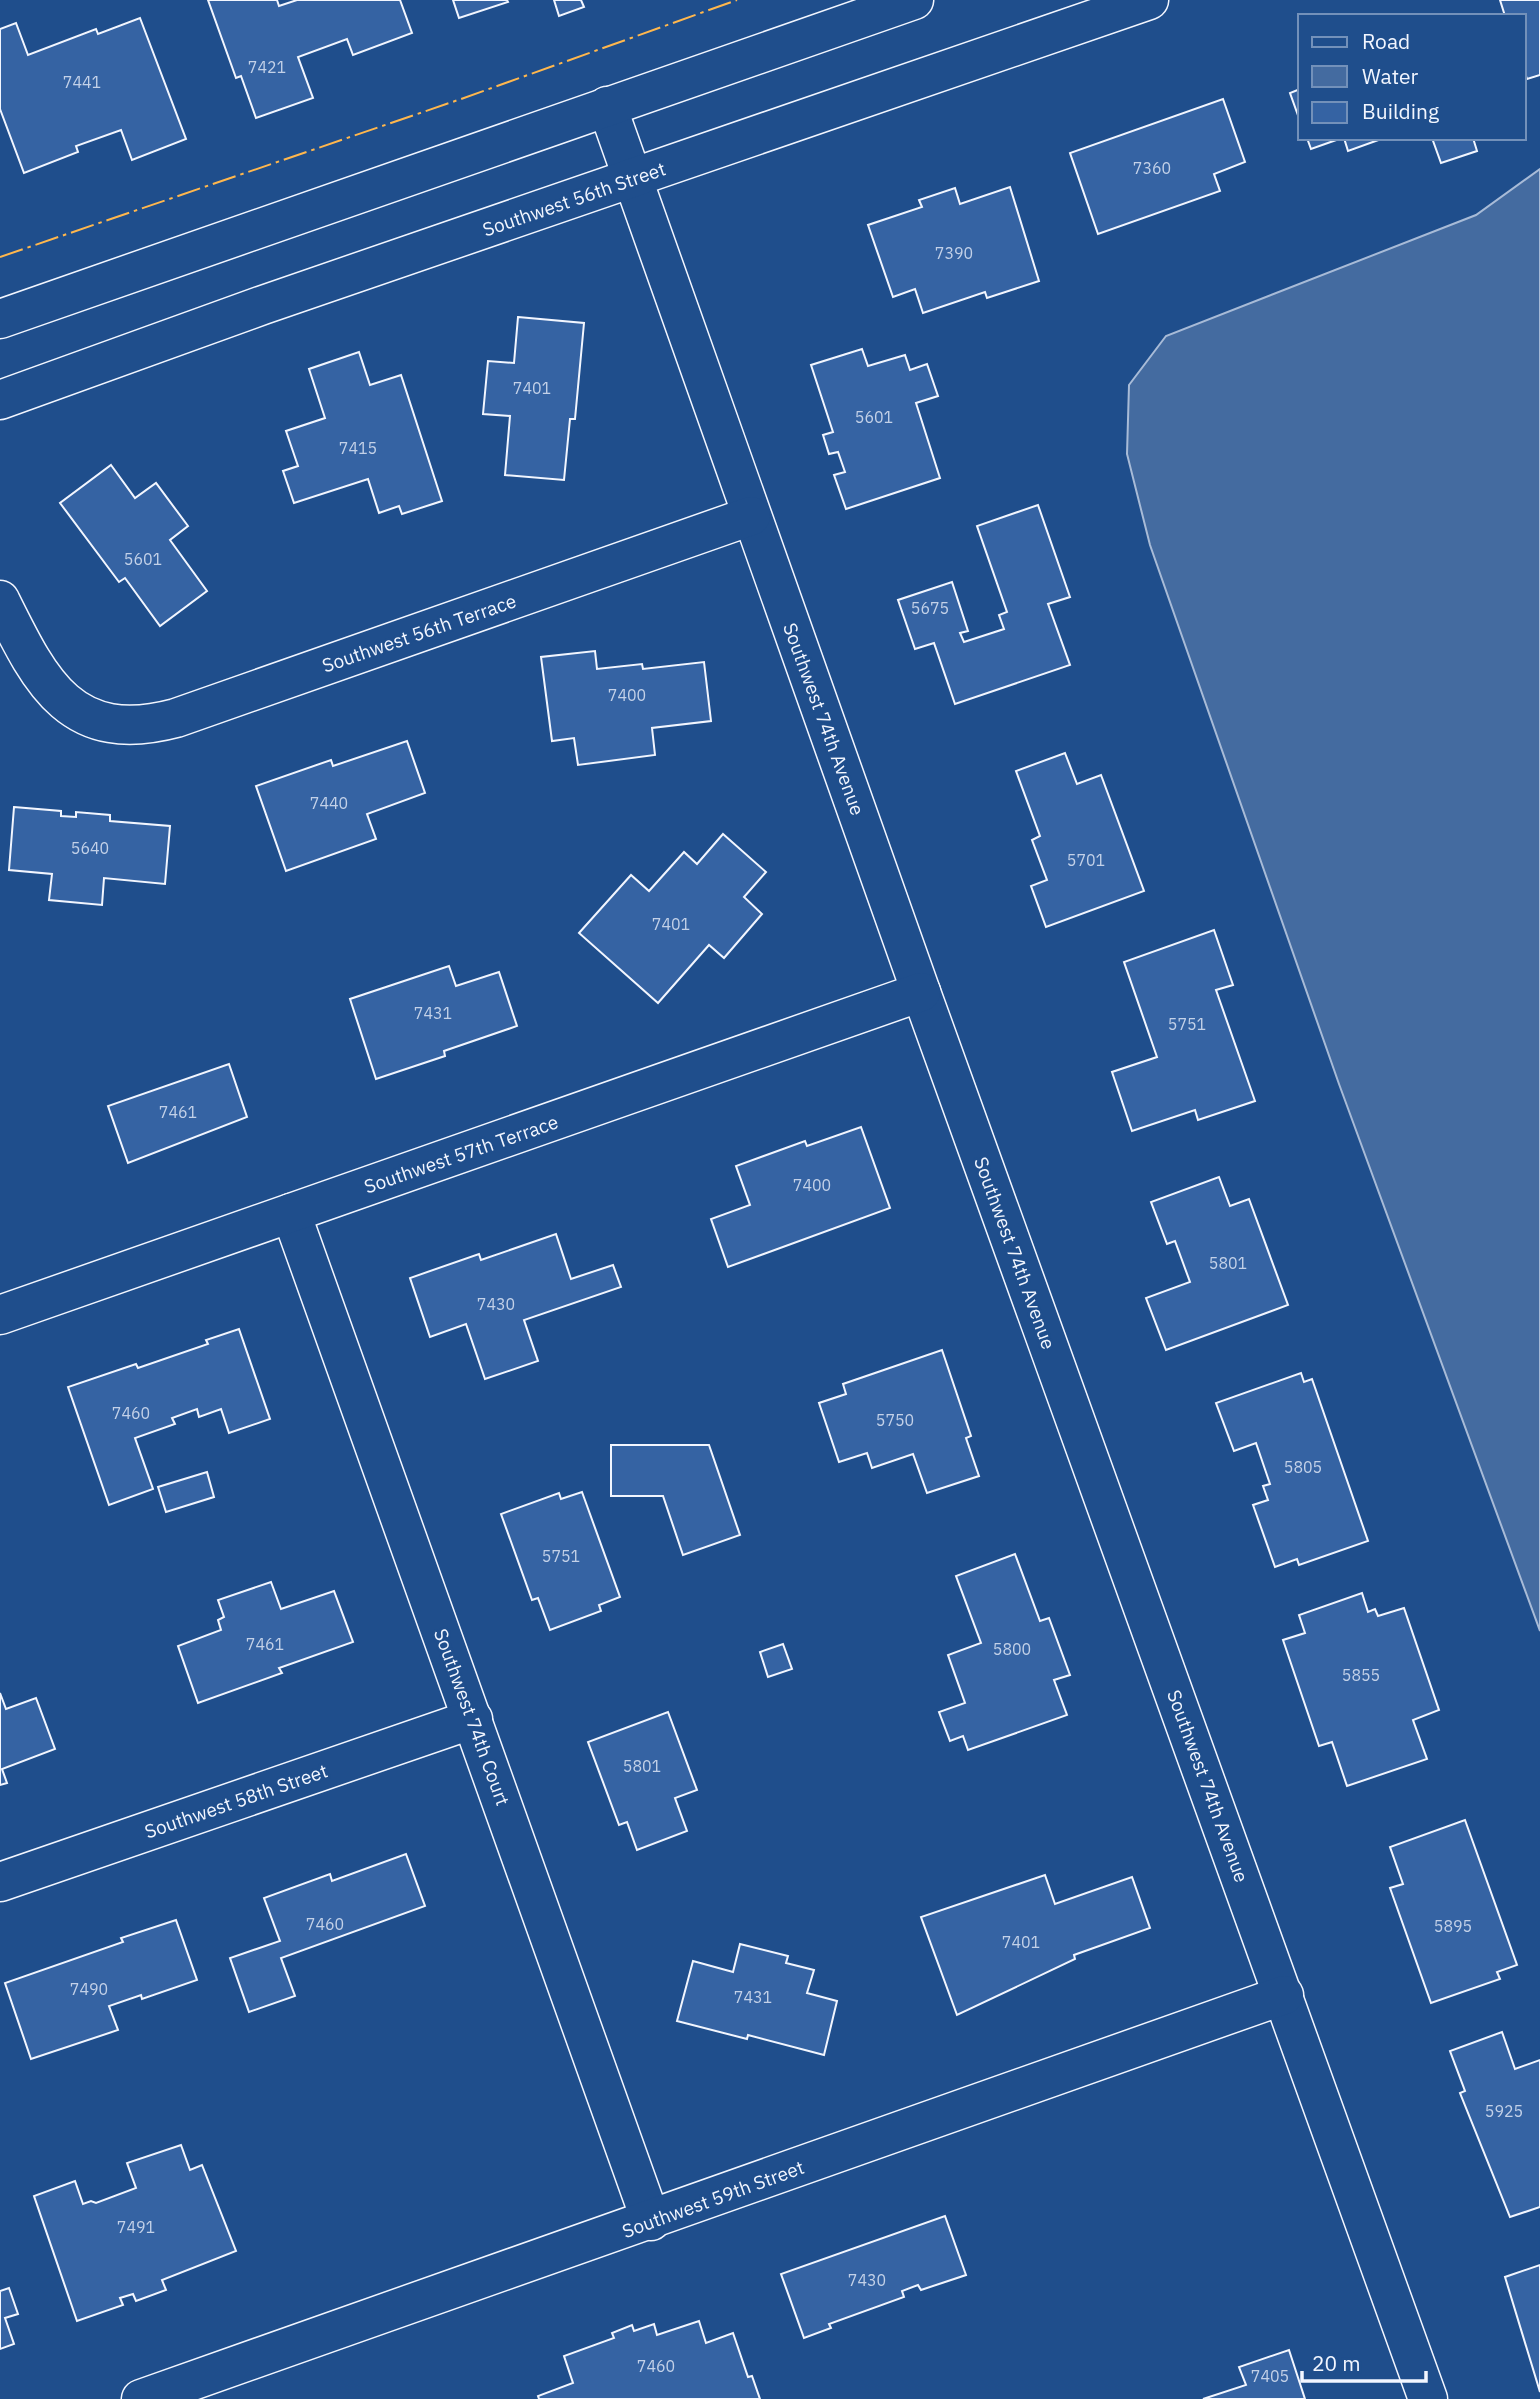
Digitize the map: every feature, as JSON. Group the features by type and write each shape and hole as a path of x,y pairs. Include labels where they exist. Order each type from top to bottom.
{"street":[{"path":"0,319 914,0"},
{"name":"Southwest 56th Street","path":"0,400 263,305 1149,0"},
{"name":"Southwest 74th Avenue","path":"607,106 921,992 1428,2399"},
{"name":"Southwest 56th Terrace","path":"0,600 46,681 69,707 83,717 101,723 138,726 176,718 751,516"},
{"name":"Southwest 57th Terrace","path":"0,1315 921,992"},
{"name":"Southwest 74th Court","path":"291,1213 651,2221"},
{"name":"Southwest 58th Street","path":"0,1882 473,1719"},
{"name":"Southwest 59th Street","path":"141,2399 651,2221 1284,1995"}],"water":[{"path":"1540,169 1540,1631 1339,1084 1150,545 1127,454 1129,385 1166,336 1476,215"}],"building":[{"path":"208,0 277,0 279,6 297,0 400,0 412,33 353,55 347,39 298,57 313,98 256,118 241,76 236,78"},
{"path":"453,0 507,0 508,2 459,18"},
{"path":"554,0 581,0 584,7 559,16"},
{"path":"1500,0 1540,0 1540,75 1527,79 1526,76 1526,14 1504,14"},
{"path":"140,18 186,139 132,160 121,130 76,146 78,152 24,173 0,109 0,29 16,23 28,55 96,29 98,34"},
{"path":"1298,90 1298,115 1290,93"},
{"path":"1223,99 1245,162 1214,174 1220,191 1098,234 1070,153"},
{"path":"1308,140 1336,140 1311,149"},
{"path":"1345,140 1378,140 1348,151"},
{"path":"1433,140 1474,140 1477,151 1441,163"},
{"path":"1010,187 1039,281 987,298 985,292 923,313 915,289 893,297 868,225 922,207 919,200 955,188 960,204"},
{"path":"518,317 584,323 575,419 570,419 564,480 505,475 510,416 483,414 488,361 514,363"},
{"path":"862,349 868,366 905,355 910,370 927,364 938,396 916,403 940,478 846,509 834,475 845,472 838,452 829,454 823,435 833,432 811,365"},
{"path":"359,352 370,385 401,375 442,501 402,514 399,506 379,513 368,479 294,503 283,471 298,466 286,431 325,418 309,369"},
{"path":"111,465 135,498 156,483 188,526 170,540 207,591 160,626 125,578 119,582 60,503"},
{"path":"1038,505 1070,597 1048,604 1070,665 955,704 934,643 915,649 898,600 952,582 968,631 960,633 964,642 1004,629 999,615 1007,612 977,526"},
{"path":"595,651 597,669 642,664 643,669 704,662 711,721 652,728 655,755 578,765 574,738 552,741 541,657"},
{"path":"407,741 425,793 367,814 376,839 286,871 256,786 331,760 333,766"},
{"path":"1065,753 1077,784 1101,775 1144,891 1046,927 1031,886 1047,880 1032,840 1040,836 1016,771"},
{"path":"14,807 61,811 61,816 76,817 76,812 110,815 110,821 170,826 165,884 104,878 102,905 49,900 52,874 9,870"},
{"path":"723,834 766,872 744,897 762,914 724,958 709,945 658,1003 579,933 631,875 649,891 684,852 697,864"},
{"path":"1214,930 1233,985 1216,990 1255,1101 1198,1120 1195,1110 1132,1131 1112,1072 1157,1057 1124,962"},
{"path":"449,966 456,986 499,972 517,1026 444,1051 445,1056 376,1079 350,999"},
{"path":"229,1064 247,1117 128,1163 108,1106"},
{"path":"861,1127 890,1208 728,1267 711,1219 750,1205 736,1166 805,1141 807,1146"},
{"path":"1219,1177 1230,1206 1249,1199 1288,1305 1166,1350 1146,1298 1190,1282 1175,1241 1167,1244 1151,1202"},
{"path":"556,1234 571,1279 613,1265 621,1287 524,1320 538,1361 485,1379 466,1324 430,1337 410,1278 479,1254 481,1260"},
{"path":"239,1329 270,1419 229,1433 221,1409 199,1417 197,1409 172,1418 175,1424 135,1438 153,1489 109,1505 68,1387 136,1364 138,1368 208,1344 206,1340"},
{"path":"942,1350 971,1436 966,1438 979,1476 927,1493 913,1454 872,1468 867,1453 839,1462 819,1403 846,1394 843,1384"},
{"path":"1301,1373 1304,1382 1312,1379 1368,1541 1299,1565 1297,1559 1275,1567 1253,1505 1268,1500 1263,1486 1270,1484 1256,1443 1234,1451 1216,1403"},
{"path":"611,1445 709,1445 740,1535 683,1555 663,1496 611,1496"},
{"path":"207,1472 214,1497 166,1512 158,1487"},
{"path":"582,1492 620,1597 599,1605 601,1611 550,1630 538,1598 532,1600 501,1514 559,1493 561,1499"},
{"path":"1015,1554 1040,1621 1049,1618 1070,1675 1054,1680 1067,1715 968,1750 963,1736 950,1741 939,1712 965,1703 948,1655 981,1643 956,1576"},
{"path":"271,1582 281,1609 334,1591 353,1642 279,1668 282,1673 198,1703 178,1646 221,1630 218,1620 224,1617 218,1600"},
{"path":"1362,1593 1368,1612 1375,1609 1378,1616 1404,1608 1439,1710 1413,1720 1427,1759 1347,1786 1332,1742 1319,1746 1283,1640 1305,1633 1299,1615"},
{"path":"783,1644 792,1669 768,1677 760,1652"},
{"path":"0,1693 6,1709 36,1698 55,1749 2,1769 7,1783 0,1785"},
{"path":"668,1712 697,1790 675,1798 687,1831 637,1850 627,1822 619,1825 588,1742"},
{"path":"1465,1820 1517,1965 1497,1972 1500,1979 1431,2003 1390,1888 1403,1884 1390,1847"},
{"path":"406,1854 425,1906 281,1958 295,1996 249,2012 230,1958 280,1941 264,1898 330,1874 332,1881"},
{"path":"1045,1875 1055,1904 1132,1877 1150,1928 1074,1955 1075,1959 957,2015 921,1917"},
{"path":"176,1920 197,1980 142,1999 141,1995 109,2006 118,2030 31,2059 5,1983 123,1942 121,1938"},
{"path":"740,1944 788,1956 786,1963 814,1970 807,1993 837,2001 824,2055 748,2035 747,2039 677,2021 693,1961 733,1972"},
{"path":"1502,2032 1515,2069 1540,2060 1540,2207 1510,2217 1460,2093 1465,2091 1450,2051"},
{"path":"181,2145 190,2170 202,2165 236,2251 162,2280 166,2290 136,2301 133,2294 120,2298 123,2305 77,2321 34,2196 75,2181 83,2204 91,2201 96,2203 136,2188 127,2163"},
{"path":"945,2216 966,2275 921,2290 918,2285 902,2291 904,2297 829,2324 831,2328 804,2338 781,2274"},
{"path":"1540,2265 1540,2392 1505,2277"},
{"path":"9,2288 18,2314 5,2318 14,2344 0,2349 0,2291"},
{"path":"699,2321 706,2343 733,2333 748,2377 752,2376 760,2399 539,2399 538,2396 573,2383 564,2356 614,2338 612,2333 632,2325 634,2331 654,2324 657,2335"},
{"path":"1289,2350 1305,2399 1203,2399 1246,2385 1239,2367"}],"power":[{"path":"0,257 461,99 737,0"}]}
